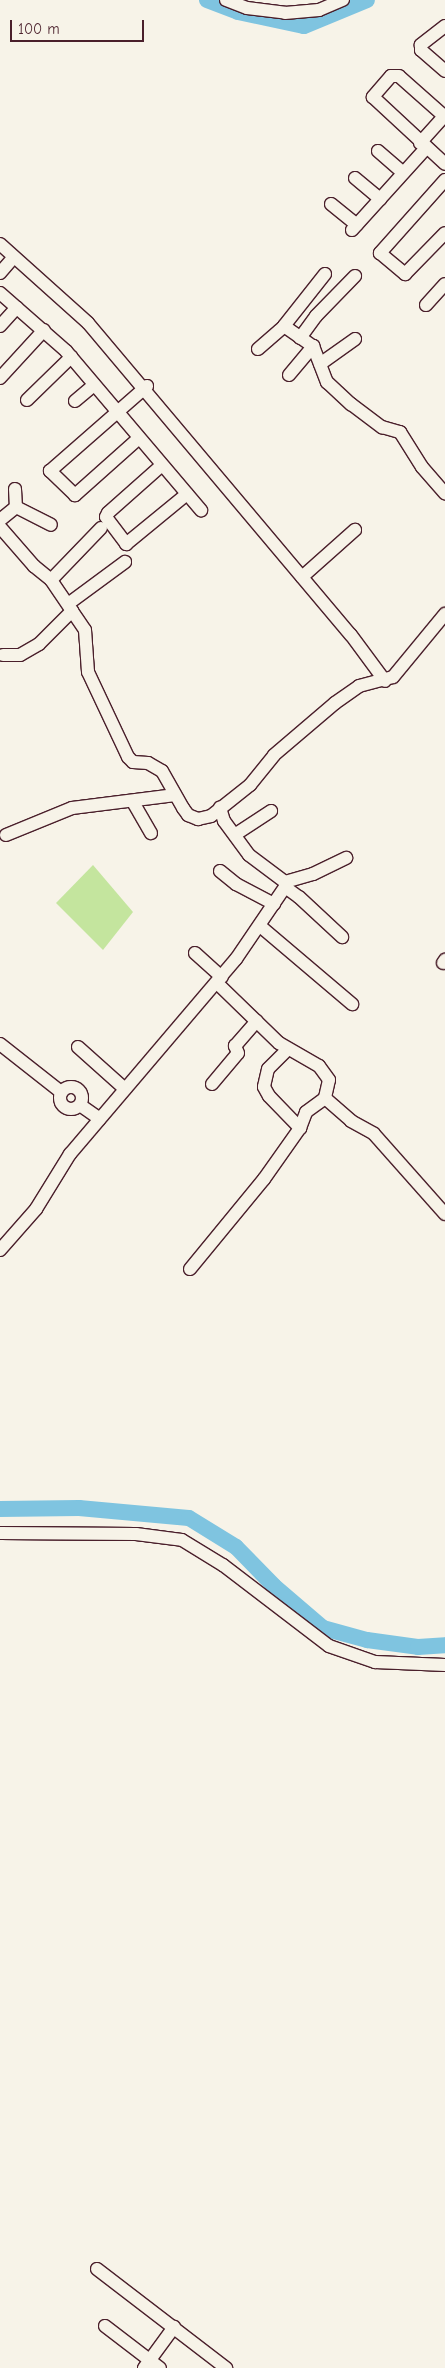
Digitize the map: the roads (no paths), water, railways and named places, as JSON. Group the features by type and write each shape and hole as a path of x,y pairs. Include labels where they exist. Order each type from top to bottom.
{"street":[{"path":"226,0 247,8 285,13 320,10 343,0"},
{"path":"445,26 421,45 421,50 445,71"},
{"path":"331,204 354,228 404,173 423,146 444,116 399,76 391,76 373,97 423,146 445,164"},
{"path":"378,151 404,173"},
{"path":"355,178 380,199"},
{"path":"445,180 380,253 405,274 445,233"},
{"path":"0,244 88,323 146,387 385,681"},
{"path":"0,274 14,257"},
{"path":"258,349 284,326 324,274"},
{"path":"300,338 316,316 355,276"},
{"path":"426,305 445,284"},
{"path":"0,293 44,330 71,357 201,510"},
{"path":"0,326 16,307"},
{"path":"284,326 313,346 327,382 351,404 382,427 400,432 422,467 445,493"},
{"path":"0,378 44,330"},
{"path":"320,364 355,339"},
{"path":"289,375 313,346"},
{"path":"28,400 71,357"},
{"path":"74,401 94,385"},
{"path":"139,438 75,495 50,471 146,387"},
{"path":"162,465 108,513 106,517 126,544 187,494"},
{"path":"15,489 16,507 0,527 34,566 52,580 86,634 88,672 124,749 134,762 148,763 162,771 175,795 192,817 203,819 250,785 274,755 335,703 359,686 385,681 393,677 445,614"},
{"path":"16,507 51,525"},
{"path":"52,580 101,528"},
{"path":"302,577 355,530"},
{"path":"3,656 20,655 39,644 70,608 125,562"},
{"path":"6,836 72,808 132,802 175,795"},
{"path":"132,802 151,833"},
{"path":"220,808 224,821 236,834 250,856 300,896 342,937"},
{"path":"236,834 271,811"},
{"path":"0,1250 32,1215 60,1168 219,980 260,926 285,885 346,858"},
{"path":"220,871 236,884 274,904"},
{"path":"260,926 352,1004"},
{"path":"195,953 257,1022 288,1049 318,1066 327,1076 326,1098 351,1121 374,1134 445,1214"},
{"path":"212,1084 238,1053 235,1046 257,1022"},
{"path":"0,1044 61,1092 63,1106 70,1110 80,1104 100,1119"},
{"path":"78,1047 125,1089"},
{"path":"288,1049 268,1069 264,1087 269,1096 300,1128"},
{"path":"190,1270 244,1206 300,1128 311,1106 326,1098"},
{"path":"420,1181 445,1205"},
{"path":"0,1533 136,1534 182,1540 223,1565 329,1646 375,1662 445,1665"},
{"path":"97,2269 227,2366"},
{"path":"105,2326 147,2364 160,2368"},
{"path":"147,2364 174,2327"}],"waterway":[{"path":"207,0 238,12 304,26 367,0"},
{"path":"0,1509 79,1508 189,1518 236,1547 274,1586 323,1628 367,1640 418,1647 445,1645"}]}
